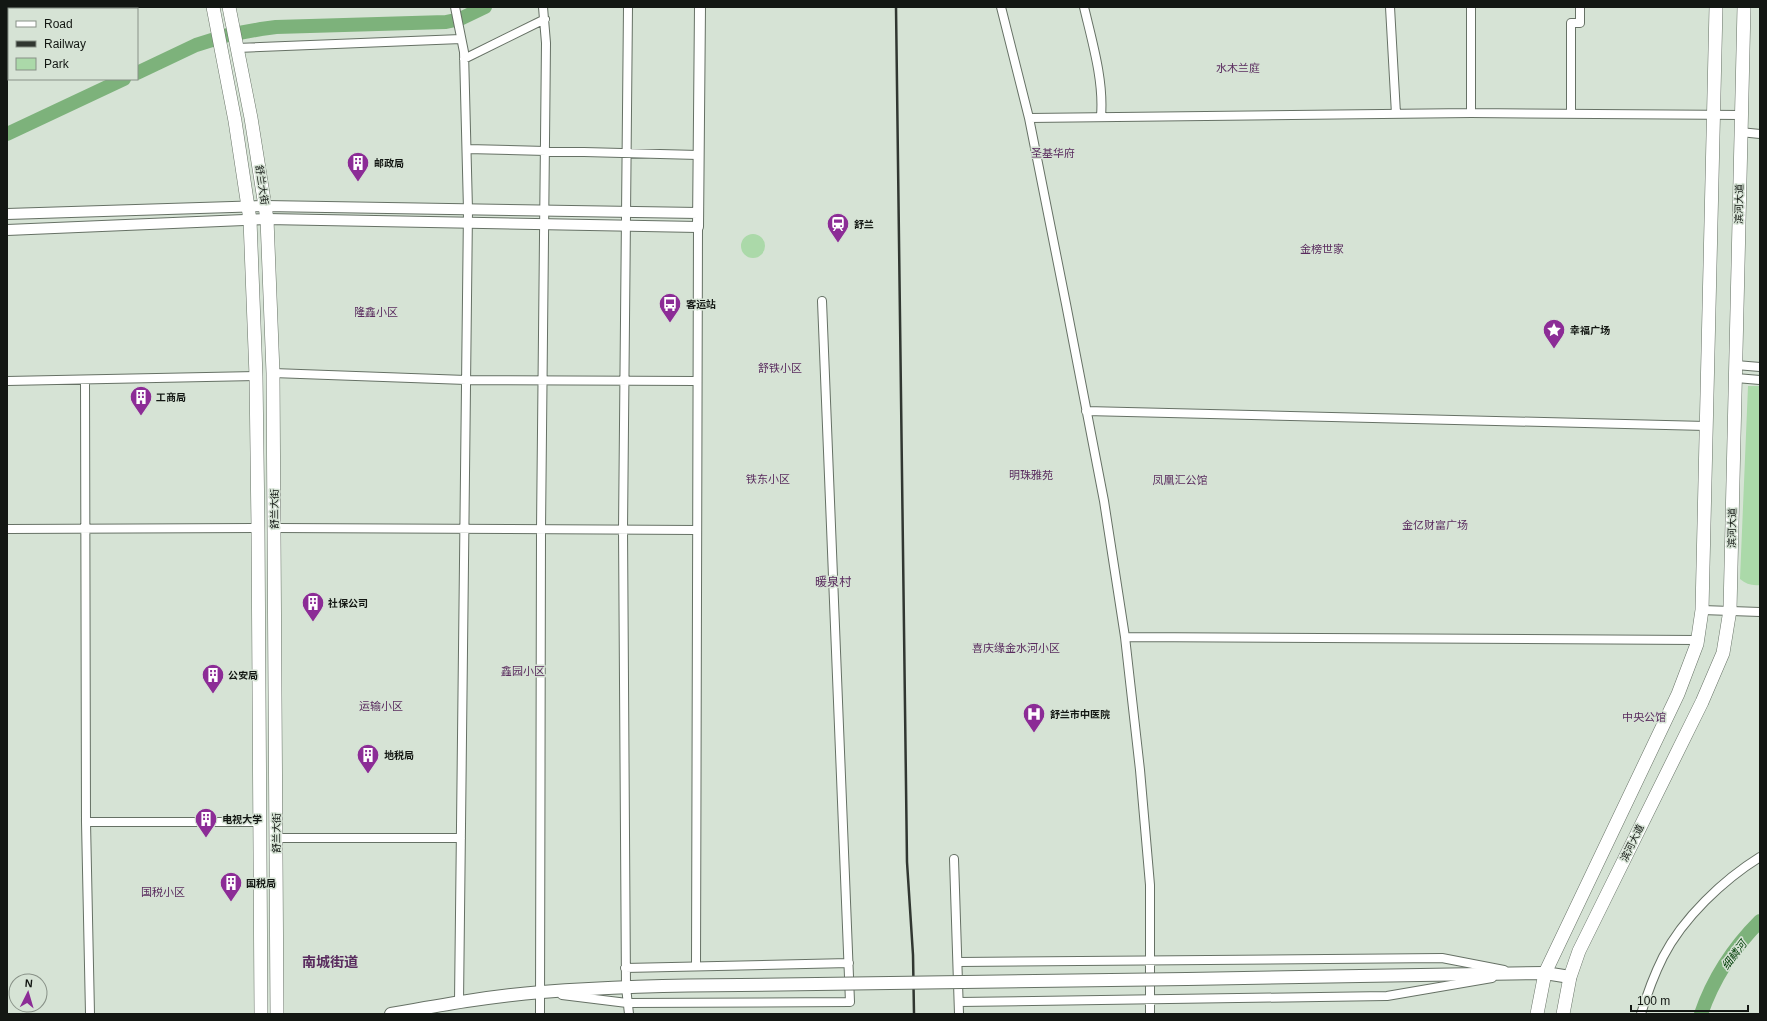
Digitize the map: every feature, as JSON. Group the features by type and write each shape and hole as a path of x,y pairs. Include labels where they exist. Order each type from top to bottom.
{"main road":[{"name":"舒兰大街","path":"229,7 251,118 267,219 273,372 277,1014"},
{"path":"1537,1014 1545,973 1678,694 1698,640 1702,610 1716,7"},
{"name":"滨河大道","path":"1562,1014 1570,977 1578,951 1702,702 1723,653 1730,610 1744,7"},
{"name":"舒兰大街","path":"214,8 223,53 250,220 256,376 261,1014"},
{"path":"391,1014 459,1002 541,992 626,987 740,984 1545,973 1570,977"}],"street":[{"path":"455,7 464,59 468,210 459,1002"},
{"path":"540,1014 541,529 546,151 545,19 543,7"},
{"path":"628,7 623,529 626,987 629,1014"},
{"path":"696,966 697,381 700,7"},
{"path":"1002,7 1029,118 1104,501 1125,637 1140,770 1150,885 1150,1014"},
{"path":"1084,7 1096,64 1102,105 1101,116"},
{"path":"1390,7 1396,114"},
{"path":"1471,7 1471,113"},
{"path":"1571,114 1571,23 1580,23 1580,7"},
{"path":"464,59 545,19"},
{"path":"237,48 461,38"},
{"path":"1029,118 1471,113 1742,114"},
{"path":"1740,132 1760,134"},
{"path":"467,149 698,155"},
{"path":"7,214 265,206 698,213"},
{"path":"7,230 267,219 698,227"},
{"path":"541,992 627,1002 850,1002 822,301"},
{"path":"1736,372 1760,367"},
{"path":"273,372 466,380 697,381"},
{"path":"1736,372 1760,380"},
{"path":"7,381 256,376"},
{"path":"85,380 86,822 90,1014"},
{"path":"1086,411 1706,426"},
{"path":"7,529 86,530 258,528"},
{"path":"274,528 697,530"},
{"path":"1702,610 1760,612"},
{"path":"1125,637 1698,640"},
{"path":"86,822 260,822"},
{"path":"276,838 461,838"},
{"path":"1641,1014 1653,977 1664,955 1690,918 1705,900 1740,870 1760,857"},
{"path":"954,859 959,1014"},
{"path":"958,962 1442,958 1522,974"},
{"path":"626,968 849,963"},
{"path":"959,1002 1151,998 1387,996 1522,974"}],"green space":[{"path":"753,234 762,237 765,246 762,255 753,258 744,255 741,246 744,237"},
{"path":"1748,386 1760,386 1760,585 1749,584 1740,579"}],"waterway":[{"path":"138,73 196,45 228,35 276,27 446,22 460,19 485,7"},
{"path":"7,134 122,80"},
{"name":"细鳞河","path":"1701,1014 1712,988 1725,964 1750,931 1760,921"}],"railway":[{"path":"896,7 907,862 913,955 914,1014"}],"place":[{"name":"邮政局","path":"358,182"},
{"name":"舒兰","path":"838,244"},
{"name":"客运站","path":"670,324"},
{"name":"幸福广场","path":"1554,350"},
{"name":"工商局","path":"141,416"},
{"name":"社保公司","path":"313,622"},
{"name":"公安局","path":"213,694"},
{"name":"舒兰市中医院","path":"1034,734"},
{"name":"地税局","path":"368,774"},
{"name":"电视大学","path":"206,838"},
{"name":"国税局","path":"231,902"}],"district":[{"name":"水木兰庭","path":"1238,68"},
{"name":"圣基华府","path":"1053,153"},
{"name":"金榜世家","path":"1322,249"},
{"name":"隆鑫小区","path":"376,312"},
{"name":"舒铁小区","path":"780,368"},
{"name":"明珠雅苑","path":"1031,475"},
{"name":"铁东小区","path":"768,479"},
{"name":"凤凰汇公馆","path":"1180,480"},
{"name":"金亿财富广场","path":"1435,525"},
{"name":"暖泉村","path":"833,582"},
{"name":"喜庆缘金水河小区","path":"1016,648"},
{"name":"鑫园小区","path":"523,671"},
{"name":"运输小区","path":"381,706"},
{"name":"中央公馆","path":"1644,717"},
{"name":"国税小区","path":"163,892"},
{"name":"南城街道","path":"330,962"}]}
